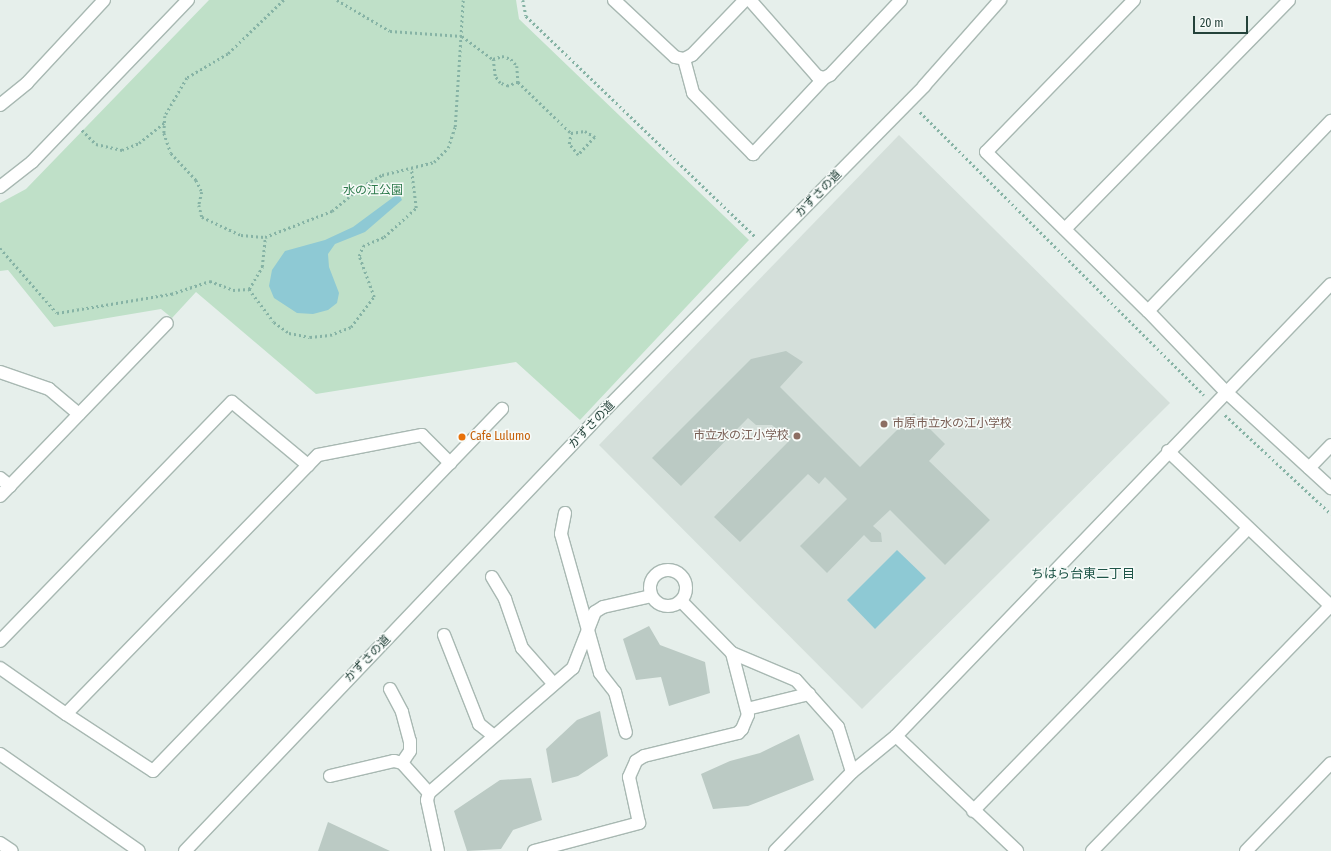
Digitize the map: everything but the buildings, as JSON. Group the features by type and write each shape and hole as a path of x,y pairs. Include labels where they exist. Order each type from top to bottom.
{"street":[{"path":"0,105 27,83 104,0"},
{"path":"0,188 32,162 188,0"},
{"path":"614,0 675,57 684,59 692,55 745,0"},
{"path":"750,0 817,76 824,78"},
{"path":"684,59 693,93 754,154 824,78 830,75 901,0"},
{"name":"かずさの道","path":"185,851 602,414 924,86 1000,0"},
{"path":"1134,0 986,152 1148,311 1226,391 1331,488"},
{"path":"1065,229 1289,0"},
{"path":"1148,311 1331,121"},
{"path":"775,851 852,772 896,736 1213,404 1331,284"},
{"path":"0,496 167,323"},
{"path":"0,372 49,389 79,414"},
{"path":"0,641 232,402 308,465"},
{"path":"0,668 66,714 153,771 502,409"},
{"path":"66,714 318,455 422,435 450,463"},
{"path":"1309,468 1331,445"},
{"path":"1092,851 1331,605 1247,529 1168,451"},
{"path":"0,478 10,486"},
{"path":"565,513 561,534 588,624 600,673 615,692 626,732"},
{"path":"973,811 1247,529"},
{"path":"667,570 674,571 684,581 685,595 681,601 668,607 655,601 651,596 651,582 654,576 667,570"},
{"path":"492,577 505,598 522,648 553,683"},
{"path":"438,851 427,800 429,792 494,736 579,659 588,624 595,612 603,608 651,596"},
{"path":"681,601 732,653 796,680 838,727 852,772"},
{"path":"444,635 479,724 494,736"},
{"path":"534,851 639,823 629,777 636,761 644,756 738,733 748,715 732,653"},
{"path":"390,689 402,712 410,741 410,751 402,763"},
{"path":"747,709 809,694"},
{"path":"896,736 973,811 1017,851"},
{"path":"0,754 139,851"},
{"path":"330,776 394,761 402,763 429,792"},
{"path":"1246,851 1331,763"},
{"path":"0,843 12,851"}],"path":[{"path":"284,0 228,54 187,78 174,97 165,123 164,133 171,153 196,180 202,192 199,205 202,217 241,235 265,237 332,212 362,186 382,175 411,170 434,162 448,148 455,127 462,36 463,0"},
{"path":"337,0 390,31 462,36 493,59"},
{"path":"523,0 526,16 767,247"},
{"path":"493,59 502,56 511,59 520,74 518,82"},
{"path":"493,59 492,67 500,84 508,86 518,82"},
{"path":"518,82 571,133"},
{"path":"918,111 1213,404 1331,514"},
{"path":"73,120 96,144 122,150 139,143 165,123"},
{"path":"585,131 595,137 578,155 569,144 571,133 585,131"},
{"path":"249,289 274,322 288,333 310,337 323,336 351,327 374,297 359,256 362,246 384,237 416,208 411,170"},
{"path":"249,289 262,267 265,237"},
{"path":"0,248 56,313 171,294 210,281 234,290 249,289"}],"shaded area":[{"name":"市原市立水の江小学校","path":"899,135 1170,403 862,709 599,445"}],"green space":[{"name":"水の江公園","path":"209,0 516,0 519,19 749,240 580,420 516,362 316,394 196,292 172,318 161,309 54,327 8,270 0,271 0,203 26,189"}],"water":[{"path":"399,193 402,200 365,232 335,244 328,254 329,267 339,293 337,303 328,310 313,314 297,313 274,298 269,286 272,270 285,251 325,240 353,227"},
{"path":"897,550 926,578 875,629 847,600"}],"place":[{"name":"市原市立水の江小学校","path":"884,424"},
{"name":"市立水の江小学校","path":"797,436"},
{"name":"Cafe Lulumo","path":"462,437"}],"district":[{"name":"ちはら台東二丁目","path":"1083,574"}]}
